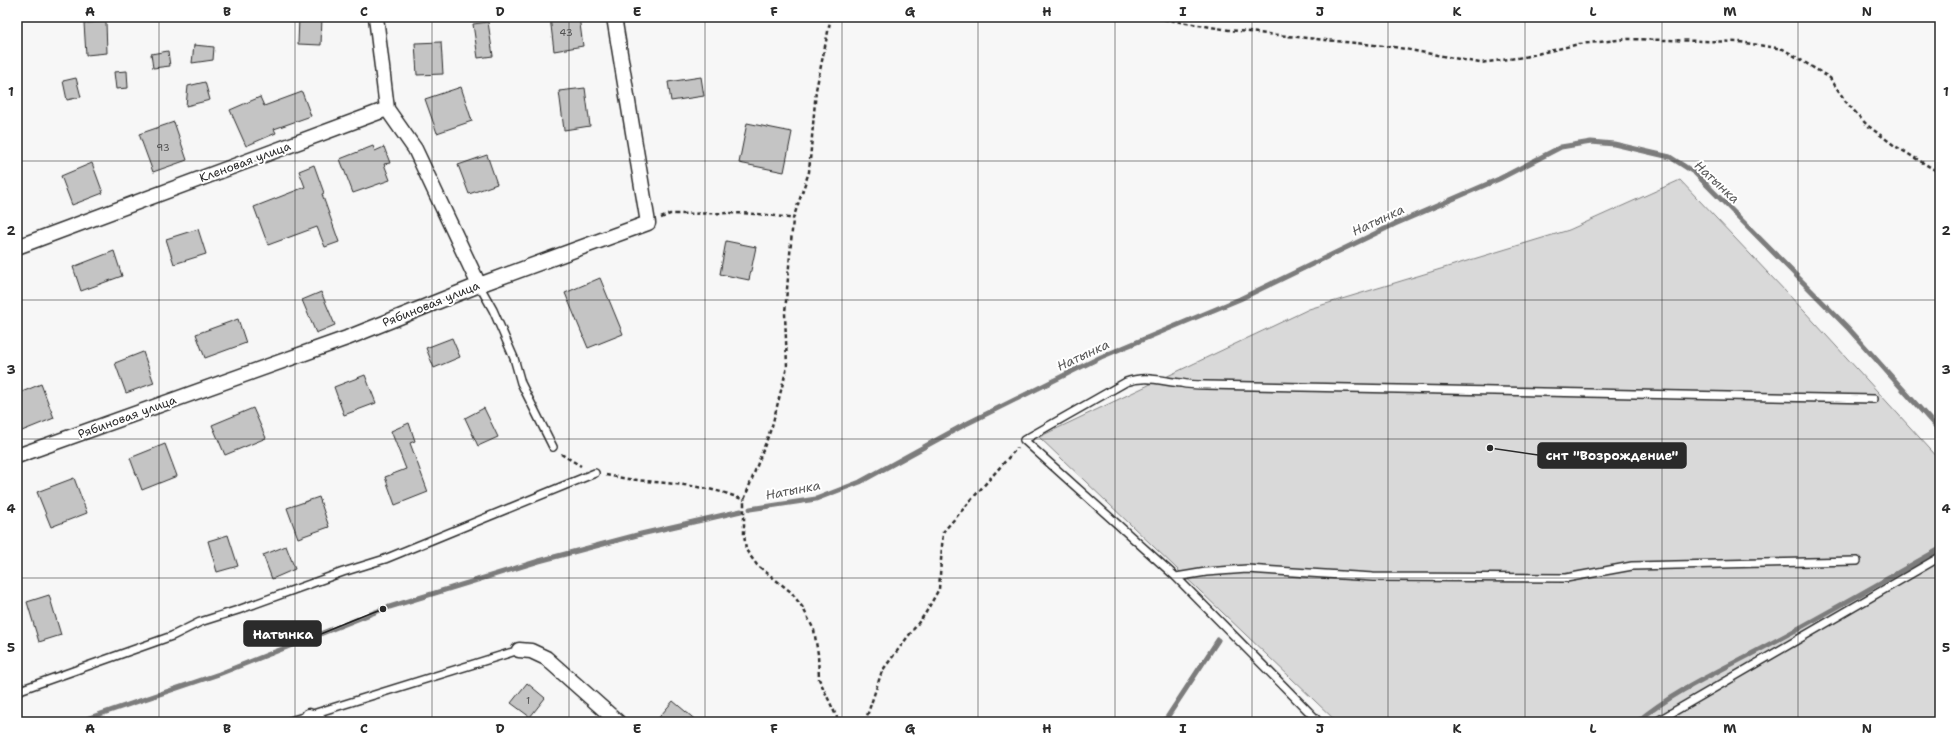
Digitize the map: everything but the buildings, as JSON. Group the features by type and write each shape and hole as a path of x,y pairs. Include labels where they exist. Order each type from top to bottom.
{"street":[{"path":"376,17 386,108 415,149 479,285"},
{"path":"614,17 648,223"},
{"name":"Кленовая улица","path":"17,247 386,108"},
{"name":"Рябиновая улица","path":"17,456 347,338 479,285 648,223"},
{"path":"519,650 531,651 546,658 618,722"}],"lane":[{"path":"479,285 493,310 514,358 521,383 553,447"},
{"path":"1319,722 1176,577 1024,440 1119,385 1136,378 1155,378 1180,383 1206,385 1874,399"},
{"path":"17,691 172,636 200,622 238,610 343,572 384,560 595,473"},
{"path":"1656,722 1940,557"},
{"path":"1176,577 1206,572 1247,569 1373,577 1566,578 1632,566 1858,561"},
{"path":"287,722 315,719 519,650"}],"path":[{"path":"831,17 816,90 809,172 793,219 785,312 787,367 772,426 744,500 744,534 746,550 756,564 791,592 803,608 814,630 818,654 819,679 839,722"},
{"path":"1150,17 1229,30 1394,47 1480,63 1524,57 1579,44 1628,39 1740,42 1783,49 1830,78 1846,102 1867,125 1895,146 1940,173"},
{"path":"648,223 670,214 742,212 768,214 793,219"},
{"path":"865,722 882,671 925,614 939,589 943,532 1024,440"},
{"path":"553,447 569,460 595,473 626,480 702,488 730,493 744,500"}],"shaded area":[{"path":"1680,180 1805,312 1940,460 1940,722 1337,722 1039,437 1309,309 1569,230"}],"waterway":[{"name":"Натынка","path":"750,509 816,499 860,482 964,425 1101,357 1240,299 1395,224 1499,179 1561,147 1591,142 1614,144 1670,157 1695,173 1849,329 1940,431"},
{"name":"Натынка","path":"77,722 219,674 383,609 539,561 641,534 741,511"},
{"path":"1637,722 1652,710 1700,680 1751,654 1940,549"},
{"path":"1164,722 1218,640"}],"place":[{"name":"снт \"Возрождение\"","path":"1490,448"},
{"name":"Натынка","path":"383,609"}]}
